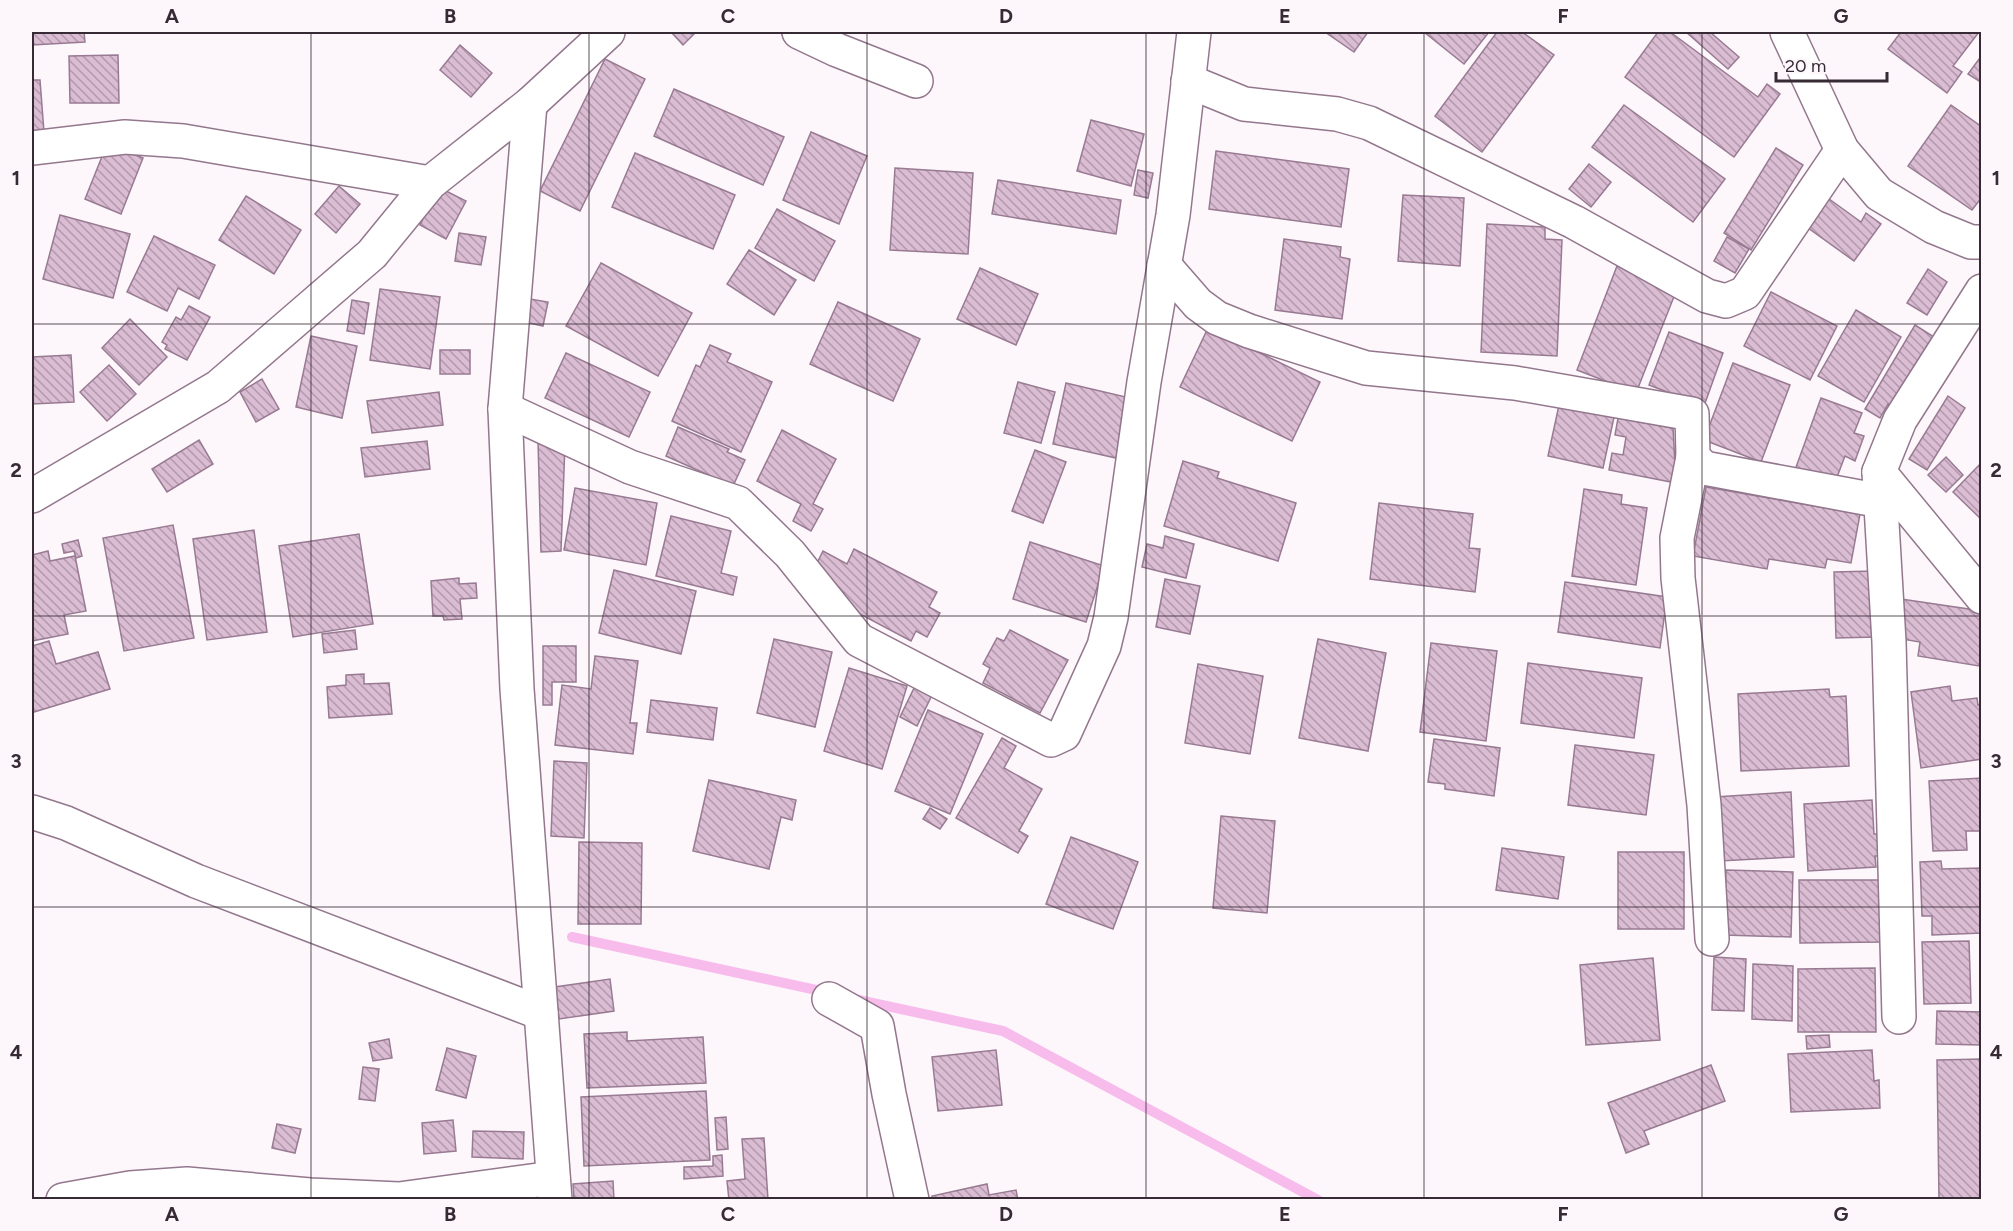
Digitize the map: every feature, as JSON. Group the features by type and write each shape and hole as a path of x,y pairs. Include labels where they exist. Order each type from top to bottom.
{"street":[{"path":"32,496 218,387 372,254 430,183 530,104 609,32"},
{"path":"799,32 837,50 916,81"},
{"path":"505,409 630,467 738,503 790,554 858,640 1051,740 1064,734 1104,646 1109,627 1144,382 1173,215 1194,32"},
{"path":"1787,32 1842,150 1879,194 1934,227 1971,242 1982,242"},
{"path":"1188,81 1244,104 1337,114 1369,123 1574,222 1707,296 1726,301 1745,293 1842,150"},
{"path":"63,1200 130,1188 187,1184 399,1199 554,1189 517,689 505,409 530,104"},
{"path":"32,148 125,137 183,141 430,183"},
{"path":"1164,266 1198,304 1217,318 1249,331 1366,368 1515,383 1692,414 1693,457 1677,538 1678,578 1704,805 1712,939"},
{"path":"1899,1017 1889,642 1880,487 1900,420 1982,291"},
{"path":"1693,457 1704,468 1880,487 1982,597"},
{"path":"32,812 66,823 196,881 542,1013"},
{"path":"829,999 877,1026 912,1200"}],"building":[{"path":"32,32 84,32 85,42 32,45"},
{"path":"671,32 696,32 683,45"},
{"path":"1325,32 1368,32 1354,52"},
{"path":"1424,32 1489,32 1464,64"},
{"path":"1497,32 1522,32 1554,55 1482,152 1435,116"},
{"path":"1658,32 1670,32 1758,97 1767,84 1780,94 1734,157 1625,77"},
{"path":"1686,32 1710,32 1739,57 1728,69"},
{"path":"1901,32 1979,32 1953,66 1962,72 1947,93 1888,49"},
{"path":"460,45 492,73 471,97 440,70"},
{"path":"118,55 119,103 70,103 69,56"},
{"path":"1982,55 1982,83 1968,74"},
{"path":"605,59 645,79 580,211 540,191"},
{"path":"32,80 40,80 44,132 32,133"},
{"path":"674,89 784,137 763,185 654,136"},
{"path":"1624,105 1725,179 1693,222 1592,147"},
{"path":"1951,105 1982,127 1982,197 1972,210 1908,166"},
{"path":"1091,120 1144,134 1131,186 1077,171"},
{"path":"811,132 867,156 839,224 783,200"},
{"path":"107,144 143,158 121,214 85,199"},
{"path":"1776,148 1803,165 1751,250 1724,233"},
{"path":"1216,151 1349,169 1341,227 1209,209"},
{"path":"635,153 735,195 713,249 612,207"},
{"path":"1589,164 1611,182 1591,207 1569,189"},
{"path":"895,168 973,173 968,254 890,250"},
{"path":"1138,170 1153,173 1148,198 1134,195"},
{"path":"998,180 1121,200 1116,234 992,214"},
{"path":"339,186 360,204 336,233 315,214"},
{"path":"438,187 466,201 446,239 420,225"},
{"path":"1403,195 1464,198 1460,266 1398,261"},
{"path":"246,196 301,230 274,274 219,240"},
{"path":"1825,196 1861,222 1866,213 1881,224 1854,261 1804,225"},
{"path":"777,209 835,241 814,281 755,248"},
{"path":"60,215 130,234 113,298 43,279"},
{"path":"1487,224 1545,227 1545,239 1562,240 1557,356 1481,352"},
{"path":"459,233 486,237 481,265 455,261"},
{"path":"154,236 215,265 199,299 178,288 167,311 127,292"},
{"path":"1727,237 1749,249 1735,273 1714,261"},
{"path":"1284,239 1341,247 1340,257 1350,259 1342,319 1275,310"},
{"path":"749,250 796,280 774,315 727,284"},
{"path":"601,263 692,313 658,376 566,326"},
{"path":"1617,266 1677,289 1636,393 1577,370"},
{"path":"980,268 1038,294 1016,345 957,319"},
{"path":"1928,269 1947,282 1927,315 1907,303"},
{"path":"380,289 440,297 430,369 370,360"},
{"path":"1771,292 1837,326 1810,380 1744,346"},
{"path":"524,298 548,302 543,326 520,321"},
{"path":"352,300 369,303 364,334 347,331"},
{"path":"838,302 920,339 893,401 810,364"},
{"path":"189,306 210,317 187,360 165,349 167,345 162,342 176,317 181,320"},
{"path":"1856,310 1901,337 1864,402 1818,376"},
{"path":"130,319 167,357 139,385 102,348"},
{"path":"1915,325 1934,337 1899,411 1888,404 1880,418 1865,409"},
{"path":"1208,328 1320,382 1292,441 1180,387"},
{"path":"1669,332 1723,353 1704,406 1649,385"},
{"path":"311,336 357,346 342,418 296,407"},
{"path":"710,345 731,354 727,362 772,382 741,452 672,421 696,365 700,367"},
{"path":"440,350 470,350 470,374 440,374"},
{"path":"566,353 650,392 629,437 545,398"},
{"path":"71,355 74,402 32,404 32,357"},
{"path":"1733,363 1790,385 1761,462 1704,440"},
{"path":"109,365 136,394 107,421 80,392"},
{"path":"262,379 279,409 256,422 240,392"},
{"path":"1018,382 1055,392 1041,443 1004,433"},
{"path":"1066,383 1130,398 1116,458 1053,444"},
{"path":"439,392 443,425 372,433 367,401"},
{"path":"1561,396 1616,408 1603,468 1548,456"},
{"path":"1948,396 1965,408 1927,470 1909,459"},
{"path":"1821,398 1862,413 1854,433 1864,436 1855,461 1845,456 1834,485 1795,470"},
{"path":"1618,418 1673,428 1676,483 1609,470 1612,453 1623,455 1626,437 1615,435"},
{"path":"678,427 729,449 727,452 745,460 733,486 666,456"},
{"path":"782,430 836,459 813,504 823,509 811,531 793,521 801,504 757,481"},
{"path":"199,440 213,464 167,492 152,469"},
{"path":"427,441 430,469 365,477 361,448"},
{"path":"538,441 565,444 561,551 541,552"},
{"path":"1035,450 1066,462 1043,523 1012,511"},
{"path":"1946,457 1963,475 1946,492 1928,475"},
{"path":"1183,461 1219,472 1217,478 1296,503 1278,561 1164,526"},
{"path":"1982,462 1982,520 1953,492"},
{"path":"1706,487 1860,514 1851,563 1827,559 1825,568 1769,559 1767,569 1693,556"},
{"path":"575,488 657,503 646,565 564,550"},
{"path":"1584,489 1622,495 1621,504 1647,508 1636,585 1572,576"},
{"path":"1379,503 1473,514 1469,548 1480,549 1475,592 1370,579"},
{"path":"671,516 731,531 721,573 737,577 733,595 656,576"},
{"path":"173,525 194,638 124,651 103,538"},
{"path":"254,530 267,632 207,640 193,539"},
{"path":"359,534 373,624 293,637 279,546"},
{"path":"1165,536 1194,544 1186,578 1142,567 1147,544 1163,548"},
{"path":"78,540 82,556 76,558 74,551 64,553 62,544"},
{"path":"1030,542 1104,566 1086,622 1013,599"},
{"path":"854,549 937,592 929,607 940,613 927,637 916,631 911,641 839,603 844,593 811,575 823,551 847,564"},
{"path":"48,551 50,561 75,556 86,611 64,615 68,634 32,641 32,555"},
{"path":"614,570 696,591 681,654 599,633"},
{"path":"1874,571 1876,637 1836,638 1834,572"},
{"path":"459,578 459,584 476,583 477,598 460,599 462,619 444,620 443,616 433,616 431,581"},
{"path":"1165,579 1200,586 1190,634 1156,627"},
{"path":"1565,582 1667,597 1660,648 1558,632"},
{"path":"1901,599 1982,611 1982,651 1979,666 1918,656 1920,642 1896,638"},
{"path":"355,630 357,649 324,653 322,634"},
{"path":"1010,630 1068,660 1040,713 983,683 990,668 983,664 997,638 1004,641"},
{"path":"774,639 832,652 815,727 757,713"},
{"path":"1318,639 1386,653 1368,751 1299,738"},
{"path":"49,641 56,664 98,652 110,689 34,712 32,646"},
{"path":"1431,643 1497,651 1486,741 1420,732"},
{"path":"543,646 576,646 576,682 552,682 552,705 543,705"},
{"path":"595,656 638,661 630,723 637,723 633,754 555,745 562,685 591,689"},
{"path":"1528,663 1642,678 1634,738 1521,723"},
{"path":"1198,664 1263,676 1250,754 1185,743"},
{"path":"849,668 907,686 882,769 824,751"},
{"path":"364,674 364,684 389,683 392,714 329,718 327,687 346,685 346,675"},
{"path":"916,684 933,693 917,726 900,717"},
{"path":"1950,686 1952,701 1977,698 1978,705 1982,704 1982,759 1921,768 1911,692"},
{"path":"1829,689 1830,697 1846,696 1849,766 1741,771 1738,694"},
{"path":"651,700 717,708 713,740 647,732"},
{"path":"928,710 983,734 950,814 895,791"},
{"path":"1002,738 1016,746 1004,768 1042,789 1019,831 1028,836 1018,853 956,818"},
{"path":"1434,739 1500,748 1494,796 1445,789 1445,784 1428,782"},
{"path":"1575,745 1654,755 1646,815 1568,805"},
{"path":"554,761 587,763 584,838 551,836"},
{"path":"1982,778 1982,831 1966,831 1967,850 1933,851 1929,781"},
{"path":"709,780 796,800 792,820 781,817 769,869 693,851"},
{"path":"1791,792 1794,857 1719,861 1715,797"},
{"path":"1872,800 1874,834 1884,834 1885,856 1875,856 1876,867 1808,871 1804,804"},
{"path":"930,808 947,819 940,829 923,819"},
{"path":"1221,816 1275,821 1267,913 1213,908"},
{"path":"1071,837 1138,862 1113,929 1046,904"},
{"path":"579,842 642,843 641,924 578,924"},
{"path":"1502,848 1564,857 1558,899 1496,890"},
{"path":"1618,852 1684,852 1684,929 1618,929"},
{"path":"1941,861 1942,869 1982,868 1982,933 1932,935 1932,916 1922,916 1920,862"},
{"path":"1726,870 1793,872 1791,937 1724,935"},
{"path":"1799,880 1882,880 1882,942 1800,943"},
{"path":"1969,941 1971,1003 1924,1004 1922,942"},
{"path":"1714,957 1746,959 1744,1011 1712,1010"},
{"path":"1653,958 1660,1040 1586,1045 1580,965"},
{"path":"1753,964 1793,966 1792,1021 1752,1019"},
{"path":"1875,968 1876,1032 1798,1032 1798,969"},
{"path":"610,979 614,1011 559,1019 555,987"},
{"path":"1937,1011 1982,1012 1982,1045 1936,1044"},
{"path":"627,1032 627,1041 703,1037 706,1083 587,1088 584,1034"},
{"path":"1829,1035 1830,1047 1807,1049 1806,1036"},
{"path":"389,1039 392,1058 373,1061 369,1043"},
{"path":"447,1048 476,1056 466,1098 436,1090"},
{"path":"996,1050 1002,1105 938,1111 932,1057"},
{"path":"1872,1050 1874,1081 1879,1080 1880,1108 1791,1112 1788,1054"},
{"path":"1982,1059 1982,1200 1939,1200 1937,1060"},
{"path":"1711,1065 1725,1101 1644,1131 1649,1144 1626,1153 1608,1103"},
{"path":"363,1067 379,1069 375,1101 359,1099"},
{"path":"706,1091 710,1160 584,1166 581,1097"},
{"path":"726,1117 728,1149 717,1150 715,1118"},
{"path":"453,1120 456,1151 424,1154 422,1123"},
{"path":"277,1124 301,1129 295,1153 272,1148"},
{"path":"473,1131 524,1132 523,1159 472,1157"},
{"path":"764,1138 768,1200 729,1200 727,1181 745,1179 742,1139"},
{"path":"722,1155 723,1176 684,1179 684,1167 713,1166 713,1156"},
{"path":"613,1181 614,1200 574,1200 573,1184"},
{"path":"987,1184 989,1195 1016,1190 1018,1200 932,1200 932,1196"}],"waterway":[{"path":"572,937 830,993"},
{"path":"854,999 1003,1031 1318,1200"}]}
